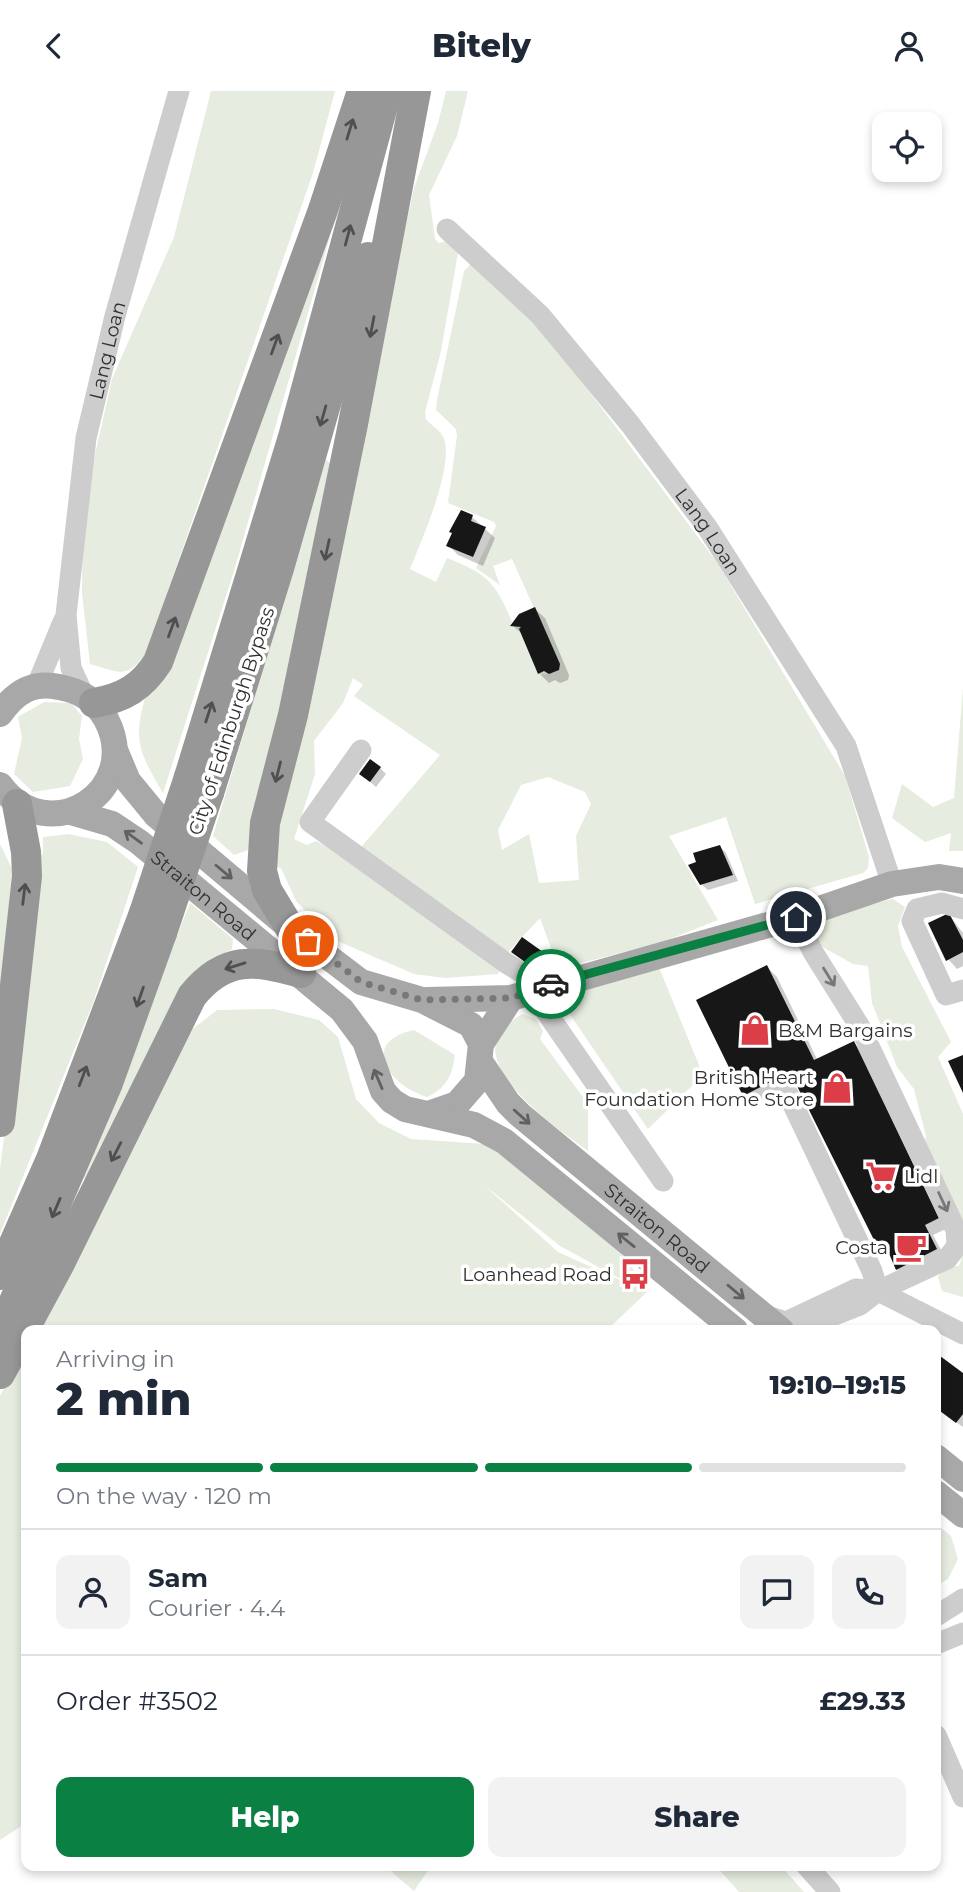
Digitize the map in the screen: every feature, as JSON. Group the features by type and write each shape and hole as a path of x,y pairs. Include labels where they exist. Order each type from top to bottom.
{"highway":[{"path":"89,698 111,700 137,688 158,662 323,210 362,91"},
{"name":"City of Edinburgh Bypass","path":"199,785 387,91"},
{"path":"290,928 267,890 262,871 265,823 293,715 353,424 415,91"},
{"name":"City of Edinburgh Bypass","path":"0,1334 108,1083 153,923 303,486 415,91"},
{"path":"0,1122 27,876 26,852 9,794"},
{"name":"City of Edinburgh Bypass","path":"0,1275 153,923"},
{"path":"26,1325 71,1242 192,996 215,973 246,963 261,962 300,973"},
{"path":"0,1374 21,1335"}],"main road":[{"path":"4,703 37,685 54,685 89,698"},
{"name":"Straiton Road","path":"89,698 110,727 128,781 156,815 290,928 361,982 422,1000 449,1011 471,1025 481,1053 508,1103 528,1123 788,1325"},
{"path":"71,812 83,807 102,789 116,760 116,750"},
{"name":"Straiton Road","path":"9,794 45,813 71,812 97,818 124,831 300,973 355,1024 383,1091 405,1109 474,1125 504,1142 730,1325"},
{"path":"422,1000 529,991 796,917 892,884 939,877 963,881"},
{"path":"431,1113 446,1110 466,1097 477,1081 481,1053 529,991"},
{"path":"941,1463 963,1479"},
{"path":"941,1497 963,1515"}],"street":[{"name":"Lang Loan","path":"89,698 71,669 66,615 77,497 96,387 179,91"},
{"name":"Lang Loan","path":"447,229 540,315 630,424 707,527 846,745 892,884"},
{"name":"Lang Loan","path":"37,685 66,615"},
{"path":"361,750 310,822 506,963 529,991 663,1181"},
{"path":"963,909 942,903 917,909 912,921 946,995 963,991"},
{"path":"788,1325 830,1323 878,1291 947,1259 957,1246 956,1230 860,1027 813,951 796,917"},
{"path":"918,937 927,942 948,983 963,979"},
{"path":"788,1094 872,1271 878,1291"},
{"path":"788,1325 816,1306 856,1289 878,1291 963,1334"},
{"path":"941,1467 950,1482 963,1493"},
{"path":"941,1613 963,1599"},
{"path":"941,1746 963,1797"},
{"path":"811,1871 830,1892"}],"shaded area":[{"path":"211,91 335,91 313,173 146,654 132,668 121,672 90,664 82,593 83,508 112,379 174,237"},
{"path":"446,91 468,91 457,136 429,195 435,239 439,243 450,240 459,247 441,351 425,412 426,419 444,439 444,467 435,504 410,569 436,582 447,558 481,575 501,598 512,622 510,625 521,627 519,630 538,674 559,670 559,664 512,559 493,566 500,585 476,568 496,526 494,522 448,503 457,436 456,429 436,410 464,271 471,264 539,324 718,564 845,776 869,857 868,868 863,873 755,904 726,817 669,836 718,920 660,943 573,965 554,956 540,918 508,952 498,974 445,978 414,974 333,939 296,901 281,868 271,865 274,823 414,188 438,123","holes":["353,678 363,685 354,696 440,755 351,859 316,841 307,845 294,839 315,774 314,741 343,703","548,777 585,792 591,804 576,836 579,880 539,883 529,834 502,850 498,830 521,785"]},
{"path":"335,219 234,571 163,793 142,753 140,742 140,719 148,687"},
{"path":"326,459 331,465 291,667 248,850 234,855 213,836"},
{"path":"963,688 963,851 949,851 951,833 925,842 892,818 902,784 933,807 954,798"},
{"path":"44,702 71,703 82,716 79,739 83,759 70,786 33,792 14,774 22,738 18,717"},
{"path":"68,834 107,842 138,867 93,1003 0,1234 0,1169 43,837"},
{"path":"0,844 12,869 0,1009"},
{"path":"893,899 905,907 898,926 902,947 951,1042 938,1057 963,1114 963,1225 924,1148 926,1136 914,1089 897,1067 872,1003 868,966 853,964 819,945 815,931 822,923 840,912"},
{"path":"190,903 233,939 232,949 219,956 92,1182 82,1177"},
{"path":"658,965 703,1075 648,1129 567,1010 564,996"},
{"path":"274,1009 319,1020 338,1037 356,1099 379,1123 411,1139 485,1144 502,1153 620,1252 649,1290 612,1325 37,1325 184,1036 217,1010","holes":["483,1184 560,1246 633,1286 558,1252"]},
{"path":"522,1014 536,1019 543,1031 540,1039 588,1104 588,1151 526,1101 500,1068 495,1052 498,1036 505,1026"},
{"path":"414,1030 455,1055 447,1081 427,1097 401,1083 385,1064 387,1044 397,1036"},
{"path":"963,1254 963,1297 942,1291 938,1277 944,1267 959,1266"},
{"path":"21,1354 21,1826 0,1840 0,1396"},
{"path":"941,1528 951,1536 958,1559 948,1579 941,1583"},
{"path":"391,1871 428,1871 414,1891"},
{"path":"720,1871 785,1871 804,1892 739,1892"}],"building":[{"path":"461,510 473,515 471,521 486,527 473,557 446,546 452,533 449,532"},
{"path":"535,607 560,664 559,670 549,674 544,671 538,674 519,629 521,627 510,626 519,614"},
{"path":"370,759 381,767 370,782 359,774"},
{"path":"720,845 733,875 700,885 688,865 696,862 693,853"},
{"path":"949,913 963,940 963,952 946,961 928,923"},
{"path":"522,937 543,952 532,967 511,952"},
{"path":"767,965 814,1060 854,1041 939,1218 925,1225 937,1249 896,1270 885,1244 878,1248 790,1072 743,1096 696,1000"},
{"path":"963,1055 963,1093 948,1061"},
{"path":"941,1357 963,1373 963,1414 956,1423 941,1412"}],"way so far":[{"path":"308,941 361,982 400,996 422,1000 511,998 551,984"}],"place":[{"name":"B&M Bargains","path":"755,1030"},
{"name":"British Heart Foundation Home Store","path":"837,1088"},
{"name":"Lidl","path":"881,1176"},
{"name":"Costa","path":"911,1247"},
{"name":"Loanhead Road","path":"635,1274"}],"route":[{"path":"551,984 796,917"}]}
